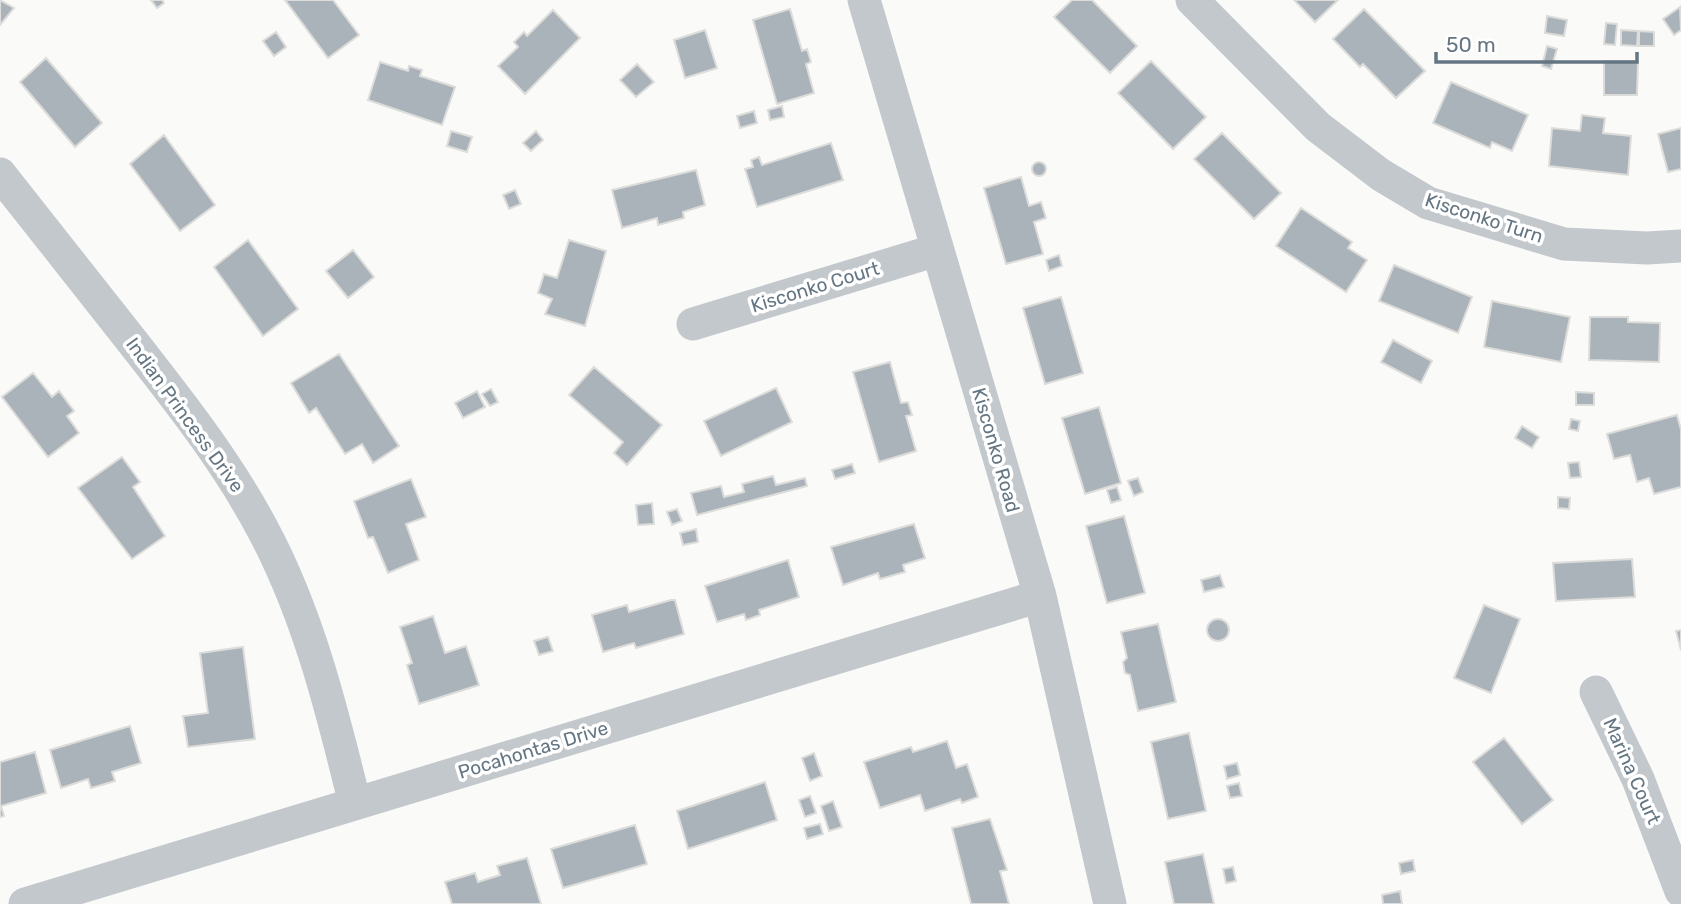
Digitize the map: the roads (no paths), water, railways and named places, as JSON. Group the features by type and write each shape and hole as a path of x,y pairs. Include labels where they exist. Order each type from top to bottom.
{"street":[{"name":"Kisconko Road","path":"864,0 1040,596 1110,904"},
{"name":"Kisconko Turn","path":"1192,0 1318,127 1381,175 1428,203 1564,244 1647,248 1681,246"},
{"name":"Indian Princess Drive","path":"0,174 189,415 229,469 263,529 287,580 320,671 355,804"},
{"name":"Kisconko Court","path":"693,324 937,250"},
{"name":"Pocahontas Drive","path":"25,904 1040,596"},
{"name":"Marina Court","path":"1596,692 1639,779 1681,891"}]}
